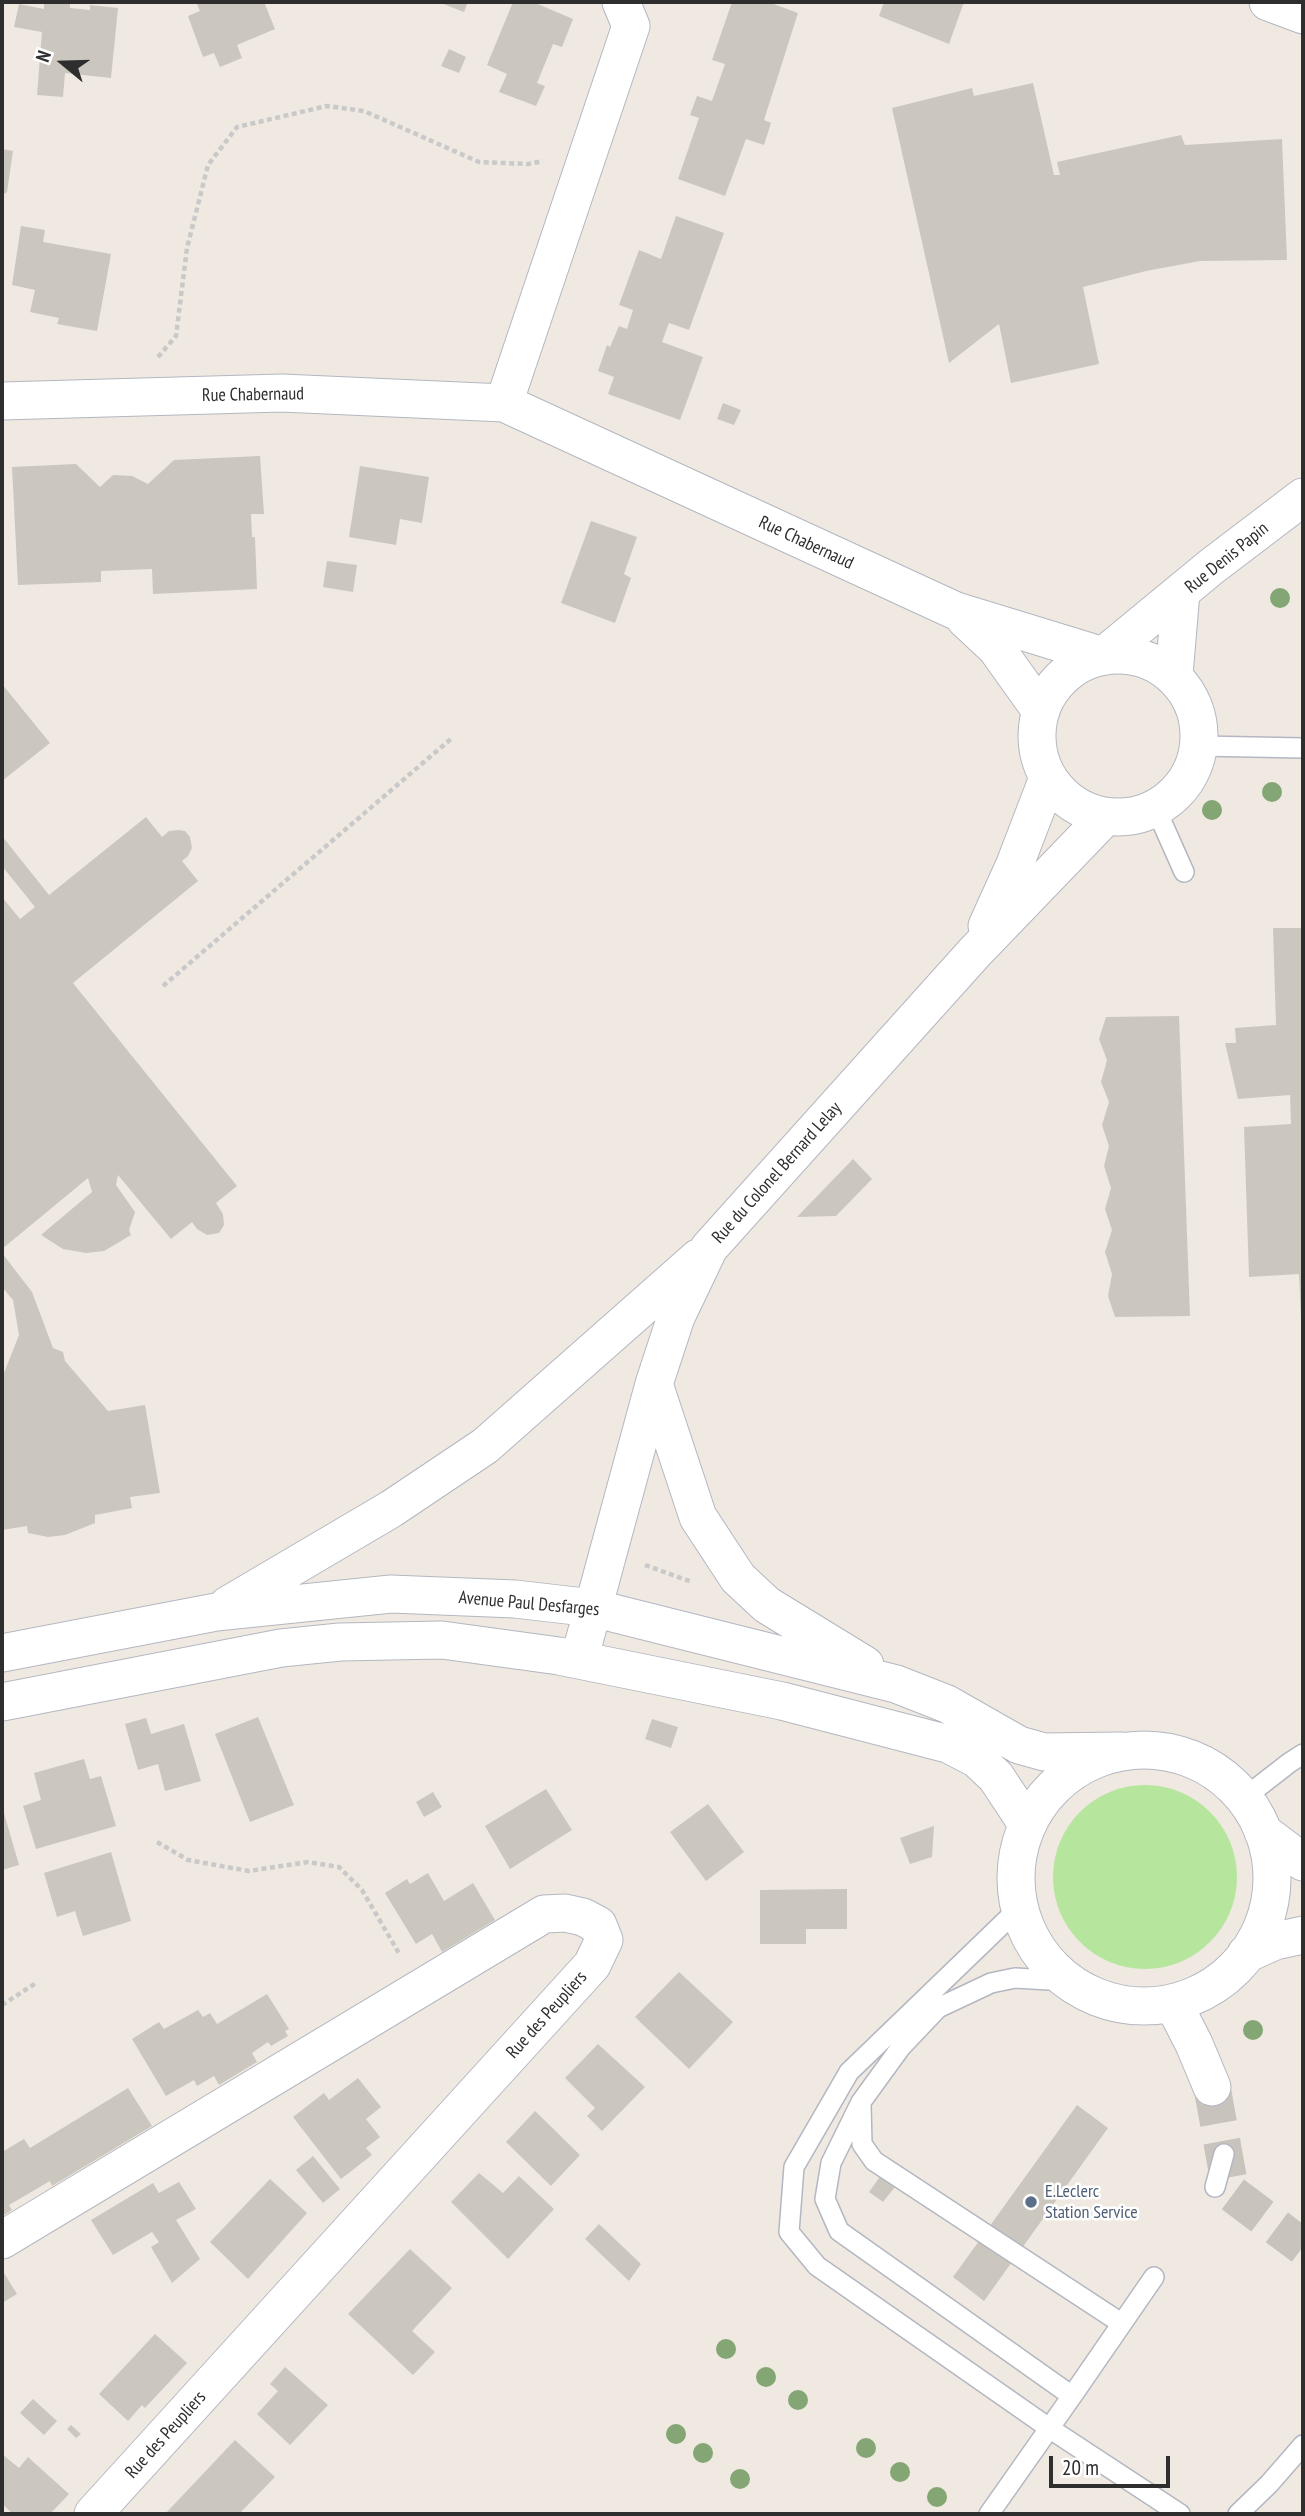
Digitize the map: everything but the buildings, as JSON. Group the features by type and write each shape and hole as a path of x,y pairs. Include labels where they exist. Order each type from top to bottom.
{"street":[{"path":"504,403 631,26 621,2"},
{"path":"1268,2 1303,15"},
{"name":"Rue Chabernaud","path":"2,401 282,393 504,403 956,611"},
{"name":"Rue Denis Papin","path":"1174,675 1181,592 1303,497"},
{"path":"956,611 1103,656 1128,655 1152,662 1174,675 1189,696 1199,720 1200,746 1192,772 1177,793 1156,809 1131,817 1105,817 1083,810 1063,797 1048,778 1039,757 1036,733 1041,711 1051,690 1067,673 1103,656 1181,592"},
{"path":"956,611 996,648 1041,711"},
{"path":"975,952 1015,864 1048,778"},
{"name":"Rue du Colonel Bernard Lelay","path":"579,1660 654,1384 676,1317 709,1248 975,952 1105,817"},
{"path":"216,1612 391,1508 485,1447 709,1248"},
{"path":"654,1384 698,1517 738,1578 767,1605 895,1684"},
{"name":"Avenue Paul Desfarges","path":"2,1653 216,1612 391,1594 515,1599 593,1608 895,1684 947,1704 1019,1745 1044,1752 1161,1750 1200,1762 1234,1785 1258,1818 1263,1832"},
{"path":"2,1702 281,1648 340,1642 442,1640 579,1660 782,1701 948,1744 977,1759 996,1777 1027,1825"},
{"path":"1121,1751 1081,1765 1049,1790 1027,1825 1016,1864 1018,1909 1036,1949 1066,1982 1105,2002 1149,2008 1193,1998 1230,1975 1258,1940 1271,1898 1271,1857 1263,1832"},
{"path":"1263,1832 1303,1862"},
{"name":"Rue des Peupliers","path":"2,2240 544,1914 565,1913 583,1917 598,1925 604,1940 592,1965 93,2514"},
{"path":"1246,1954 1275,1941 1303,1936"},
{"path":"1172,2003 1194,2043 1212,2087"}],"lane":[{"path":"1200,746 1303,747"},
{"path":"1156,809 1184,872"},
{"path":"1244,1798 1303,1754"},
{"path":"1018,1909 849,2072 794,2167 789,2232 817,2266 1049,2428 1181,2514"},
{"path":"1066,1982 1015,1978 991,1983 938,2008 901,2047 861,2102 831,2163 825,2199 839,2231 1072,2396"},
{"path":"861,2102 862,2144 874,2161 1121,2323"},
{"path":"1215,2188 1224,2154"},
{"path":"989,2514 1154,2277"},
{"path":"1238,2514 1303,2445"}],"path":[{"path":"137,397 143,375 176,336 187,248 208,165 237,127 327,106 364,111 479,162 528,164 589,151"},
{"path":"163,986 452,738"},
{"path":"157,1842 188,1860 248,1871 308,1862 339,1867 362,1890 419,1987"},
{"path":"2,2005 36,1983"}],"green space":[{"path":"1145,1785 1180,1792 1210,1812 1230,1842 1237,1877 1230,1912 1210,1942 1180,1962 1145,1969 1110,1962 1080,1942 1060,1912 1053,1877 1060,1842 1080,1812 1110,1792"}],"tunnel":[{"path":"1212,2087 1231,2193 1303,2247"}],"place":[{"name":"E.Leclerc Station Service","path":"1031,2202"}]}
